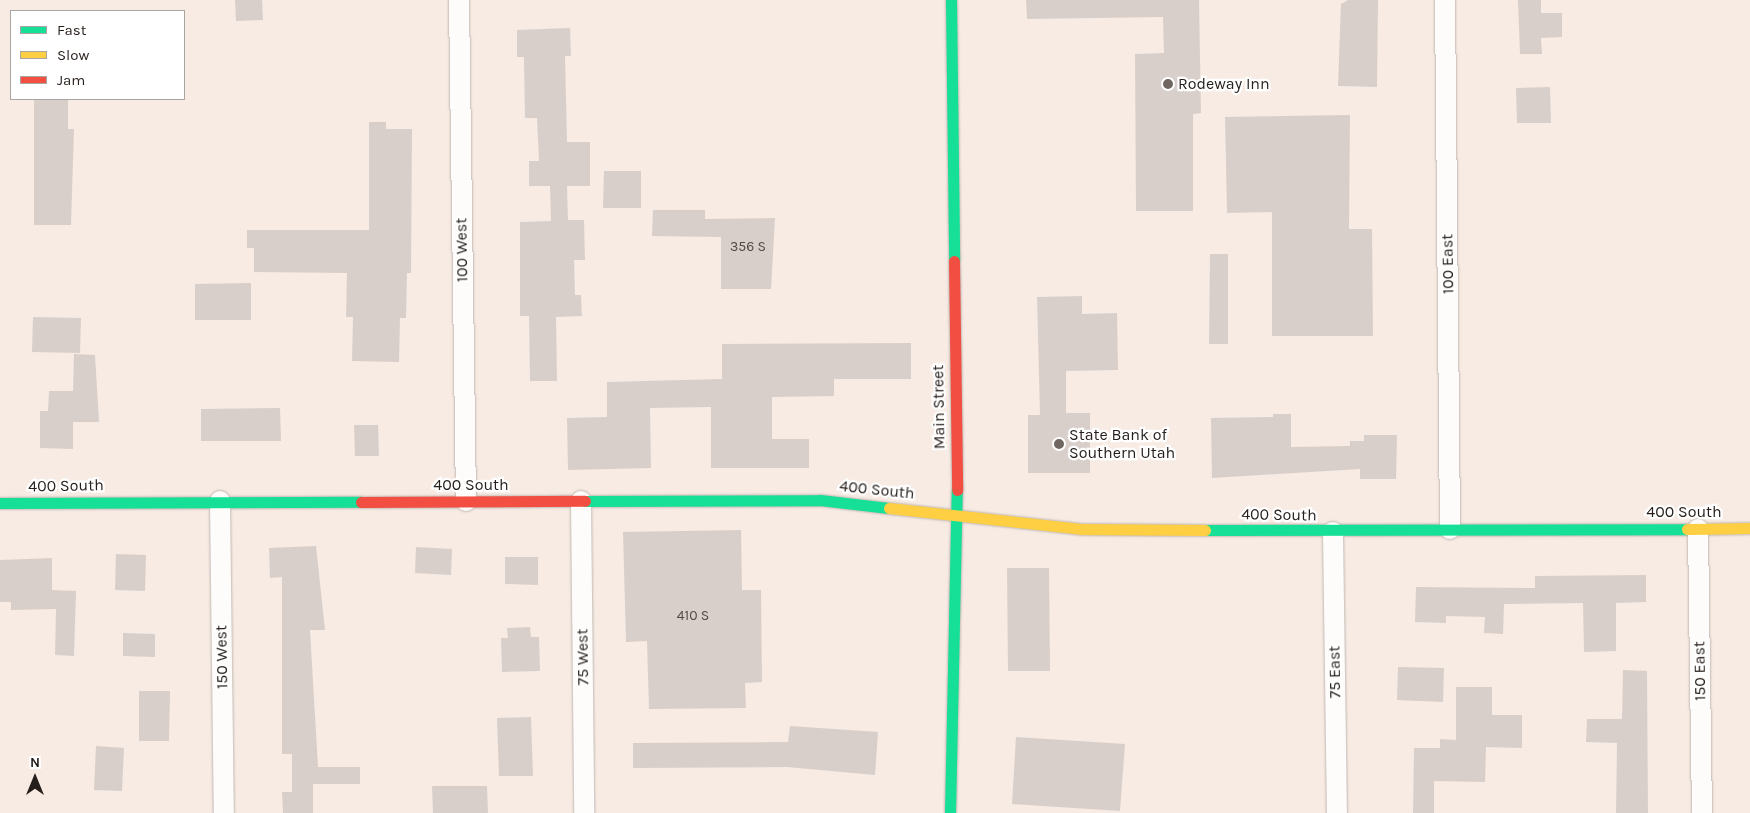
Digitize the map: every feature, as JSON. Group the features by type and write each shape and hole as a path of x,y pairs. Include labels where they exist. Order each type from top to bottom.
{"street":[{"name":"100 West","path":"459,0 466,501"},
{"name":"Main Street","path":"950,813 957,514 951,0"},
{"name":"100 East","path":"1445,0 1450,529"},
{"name":"400 South","path":"0,503 820,500 1081,529 1333,532 1450,529 1750,528"},
{"name":"150 West","path":"220,501 224,813"},
{"name":"75 West","path":"581,501 584,813"},
{"name":"150 East","path":"1698,529 1702,813"},
{"name":"75 East","path":"1333,532 1338,813"}],"building":[{"path":"235,0 262,0 263,20 236,21"},
{"path":"1026,0 1199,0 1201,113 1193,114 1193,211 1136,211 1135,54 1164,53 1163,17 1027,19"},
{"path":"1348,0 1378,0 1377,87 1338,86 1341,4"},
{"path":"1518,0 1541,0 1541,13 1562,13 1562,37 1541,38 1542,54 1520,54"},
{"path":"570,28 571,56 565,56 567,142 590,142 590,186 567,186 568,220 584,220 585,260 574,260 575,295 581,295 582,316 556,317 557,381 530,381 529,316 520,316 520,222 551,221 550,186 529,186 529,161 539,161 537,118 525,118 524,57 517,57 517,30"},
{"path":"1550,87 1551,123 1517,123 1516,88"},
{"path":"34,100 68,100 68,129 74,129 71,225 34,225"},
{"path":"1350,115 1349,229 1372,229 1373,336 1272,336 1272,212 1227,213 1225,117"},
{"path":"369,122 386,122 386,129 412,129 411,273 407,273 406,318 400,318 399,362 352,361 353,317 346,317 347,273 254,272 254,248 247,248 247,230 369,230"},
{"path":"604,171 641,171 641,208 603,208"},
{"path":"653,210 705,210 705,219 775,218 771,289 721,289 721,237 652,236"},
{"path":"1210,254 1228,254 1228,344 1209,344"},
{"path":"251,283 251,320 195,320 195,284"},
{"path":"1082,296 1082,314 1117,313 1118,370 1066,371 1066,413 1090,413 1090,473 1028,473 1028,415 1040,415 1037,297"},
{"path":"33,317 81,318 80,353 32,352"},
{"path":"911,343 911,379 834,379 834,396 772,397 772,439 809,439 809,468 711,468 711,407 650,408 651,468 568,470 567,418 607,417 607,382 722,379 722,344"},
{"path":"74,354 95,355 99,422 73,422 73,449 40,448 40,411 48,411 49,391 73,391"},
{"path":"280,408 281,441 201,441 201,409"},
{"path":"1273,414 1291,414 1291,447 1350,446 1350,441 1364,441 1364,435 1397,435 1396,479 1360,479 1360,469 1212,478 1211,418 1273,417"},
{"path":"354,425 378,425 379,456 355,456"},
{"path":"741,530 742,590 761,590 762,682 745,683 746,708 649,709 647,641 626,642 623,532"},
{"path":"316,546 325,630 310,630 318,767 360,767 360,784 313,784 313,813 283,813 282,792 292,792 292,754 282,754 282,577 270,578 269,548"},
{"path":"416,547 452,549 451,575 415,573"},
{"path":"116,554 146,555 145,591 115,590"},
{"path":"505,557 538,557 538,585 505,584"},
{"path":"52,558 52,590 76,591 74,656 55,655 56,609 11,610 11,602 0,602 0,560"},
{"path":"1007,568 1049,568 1050,671 1008,671"},
{"path":"1646,575 1646,602 1616,603 1616,651 1584,652 1583,603 1504,604 1503,634 1484,633 1485,617 1446,616 1446,623 1415,622 1416,587 1535,588 1535,576"},
{"path":"530,627 531,637 539,637 540,671 502,672 501,638 508,638 507,628"},
{"path":"123,633 155,634 155,657 123,656"},
{"path":"1398,667 1444,668 1443,702 1397,700"},
{"path":"1623,670 1647,671 1648,813 1616,813 1617,743 1586,742 1587,719 1622,719"},
{"path":"1456,687 1492,687 1492,715 1522,715 1522,748 1486,747 1485,782 1434,781 1434,813 1413,813 1414,748 1440,748 1440,739 1456,740"},
{"path":"139,691 170,691 169,741 139,741"},
{"path":"531,717 533,776 499,776 497,718"},
{"path":"790,726 878,732 875,775 787,767 633,768 633,743 788,742"},
{"path":"1016,737 1125,744 1120,811 1012,804"},
{"path":"96,746 124,748 122,791 94,790"},
{"path":"432,786 487,786 488,813 433,813"}],"traffic: fast":[{"path":"951,0 954,261"},
{"path":"950,813 957,490"},
{"path":"585,501 820,500 889,508"},
{"path":"0,503 361,502"},
{"path":"1205,530 1687,529"}],"traffic: slow":[{"path":"889,508 1081,529 1205,530"},
{"path":"1687,529 1750,528"}],"traffic: jam":[{"path":"954,261 957,490"},
{"path":"361,502 585,501"}],"place":[{"name":"Rodeway Inn","path":"1168,84"},
{"name":"State Bank of Southern Utah","path":"1059,444"}]}
